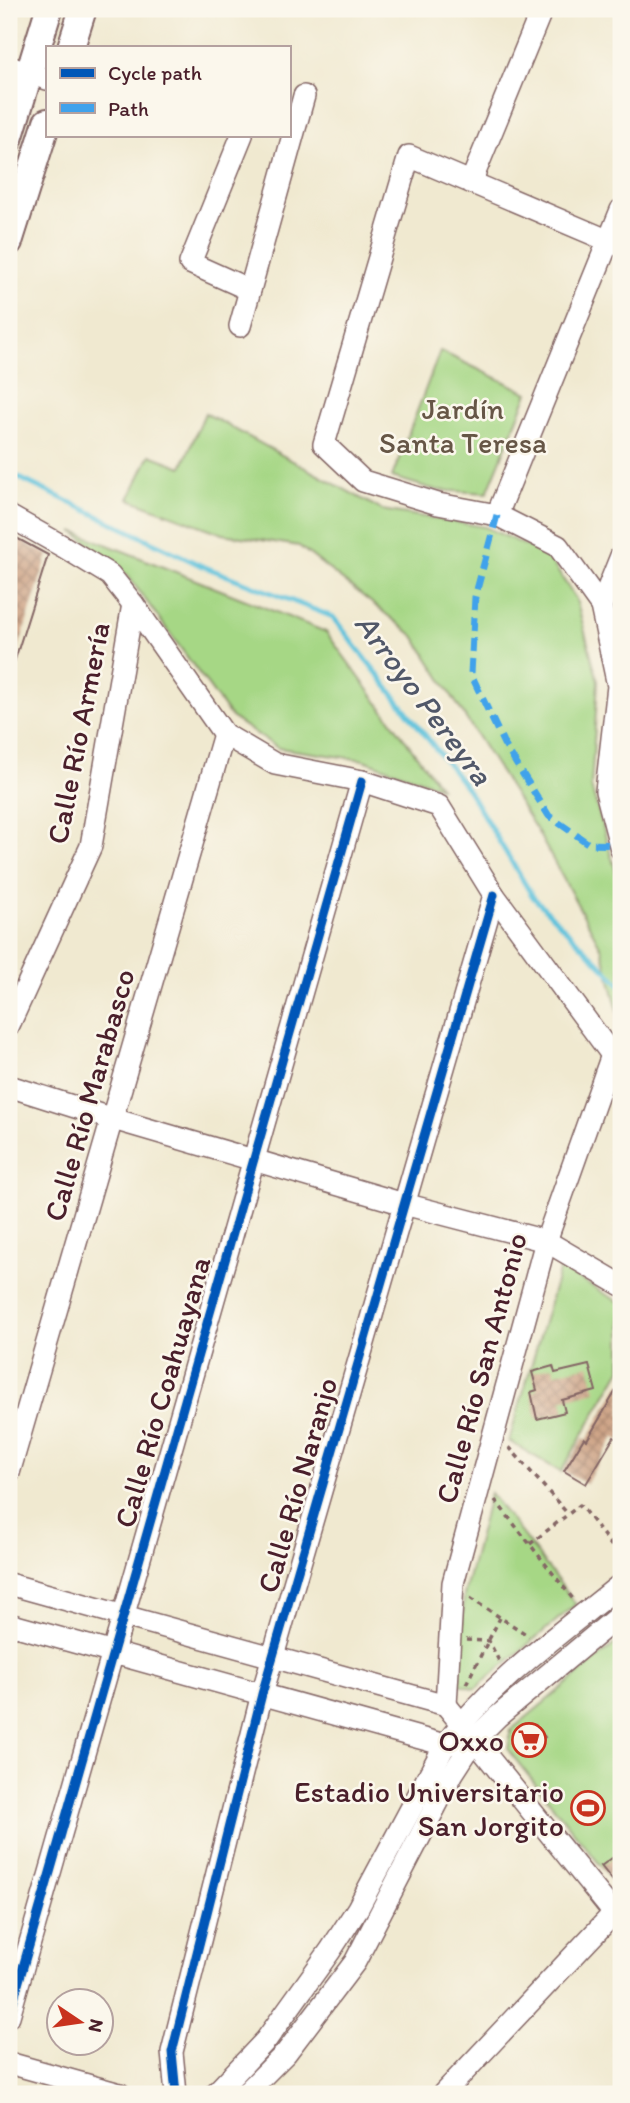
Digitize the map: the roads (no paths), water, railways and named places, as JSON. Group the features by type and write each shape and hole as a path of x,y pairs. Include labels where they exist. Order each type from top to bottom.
{"main road":[{"path":"11,126 49,9"},
{"path":"79,45 83,9"},
{"path":"9,242 46,125"}],"street":[{"path":"471,182 542,9"},
{"path":"292,128 304,96"},
{"path":"240,326 290,136"},
{"path":"235,137 190,263 250,290"},
{"path":"615,244 409,156 324,444 363,481 438,504 497,515 558,546 601,606 618,686 606,791 621,849"},
{"path":"497,515 615,244 621,210"},
{"path":"9,516 110,575 224,734 275,764 362,781 439,806 494,895 617,1059"},
{"path":"601,606 621,556"},
{"name":"Calle Río Armería","path":"9,1025 91,846 133,604"},
{"name":"Calle Río Marabasco","path":"9,1473 224,734"},
{"name":"Calle Río Coahuayana","path":"9,2016 362,781"},
{"name":"Calle Río Naranjo","path":"176,2094 172,2052 262,1694 494,895"},
{"name":"Calle Río San Antonio","path":"446,1705 453,1583 546,1241 617,1059"},
{"path":"9,1086 113,1119 404,1203 546,1241 621,1285"},
{"path":"9,1584 446,1705 475,1739 618,1918 443,2094"},
{"path":"215,2094 266,2040 330,1951 358,1908 445,1745 461,1723 483,1698 621,1584"},
{"path":"245,2094 286,2053 355,1962 453,1773 475,1739 496,1717 621,1614"},
{"path":"9,1624 445,1745 475,1739"},
{"path":"9,2063 120,2094"}],"waterway":[{"name":"Arroyo Pereyra","path":"9,473 200,565 333,617 468,790 533,897 621,985"}],"place":[{"name":"Oxxo","path":"529,1740"},
{"name":"Estadio Universitario San Jorgito","path":"588,1808"}],"park label":[{"name":"Jardín Santa Teresa","path":"463,425"}]}
